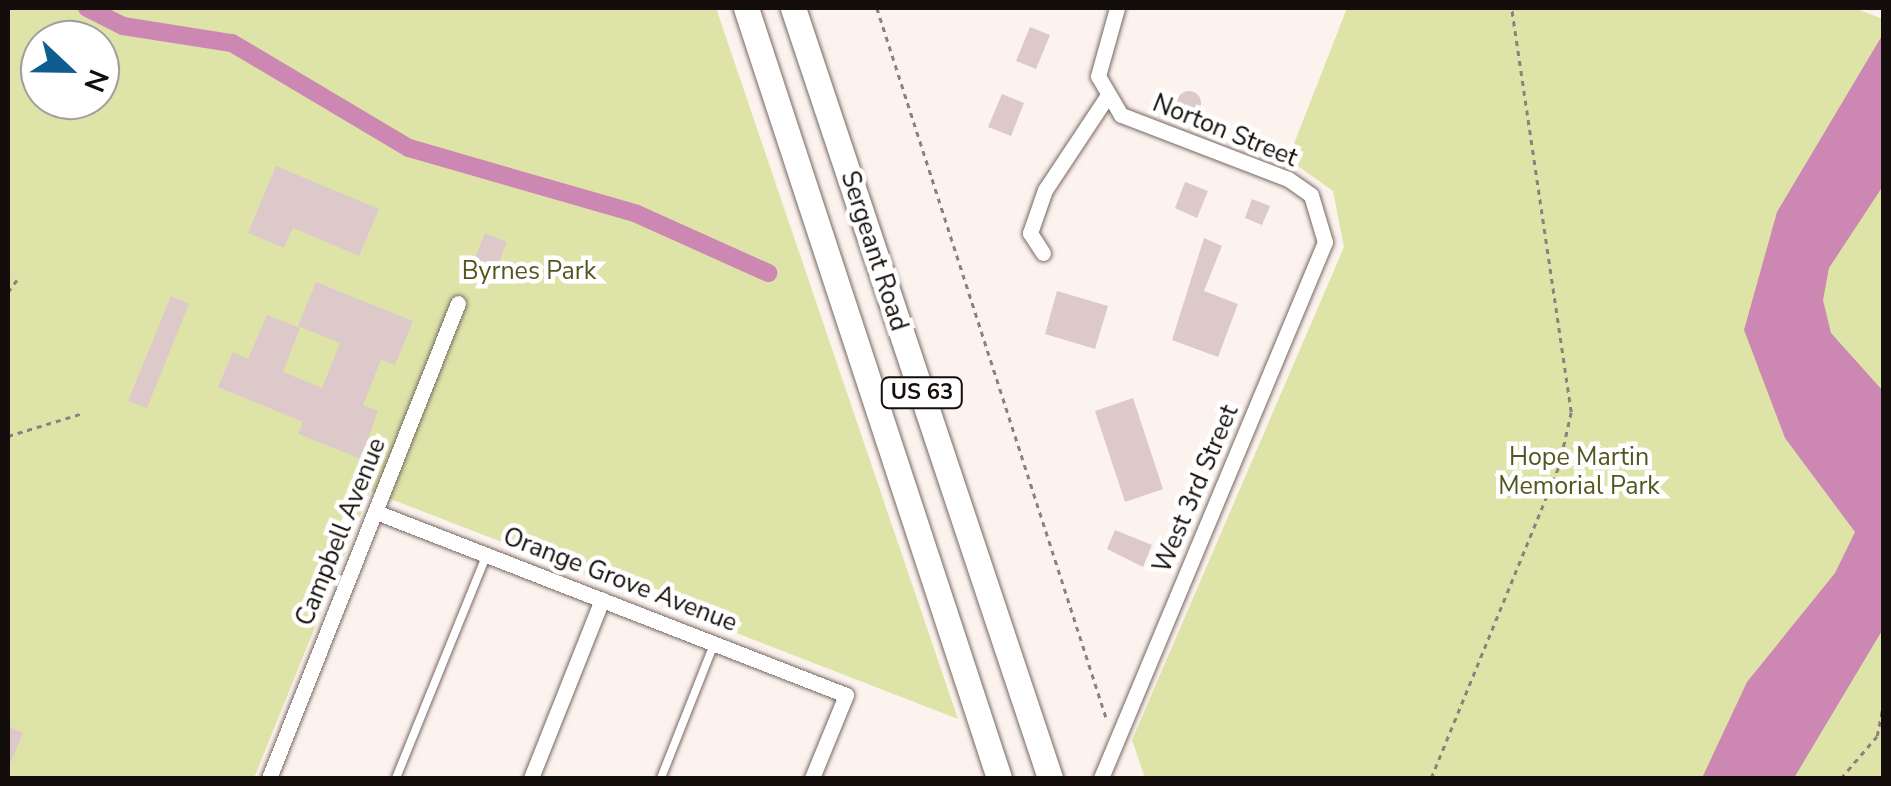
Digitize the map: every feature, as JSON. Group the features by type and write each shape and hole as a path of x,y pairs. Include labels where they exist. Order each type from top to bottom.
{"main road":[{"name":"Sergeant Road","path":"746,8 999,778"},
{"name":"Sergeant Road","path":"793,8 1050,778"}],"street":[{"path":"1043,253 1030,233 1045,190 1106,98 1100,52 1117,8"},
{"name":"Norton Street","path":"1106,98 1144,126 1288,179 1322,215"},
{"name":"West 3rd Street","path":"1101,778 1317,267 1322,215"},
{"name":"Campbell Avenue","path":"269,778 458,303"},
{"name":"Orange Grove Avenue","path":"376,512 846,695 812,778"},
{"path":"530,778 602,600"}],"lane":[{"path":"396,778 487,555"},
{"path":"662,778 714,644"}],"path":[{"path":"877,8 1104,709"},
{"path":"1432,778 1559,466 1571,412 1511,8"},
{"path":"8,292 19,278"},
{"path":"8,436 83,413"},
{"path":"1841,778 1877,736 1884,701"}],"green space":[{"name":"Byrnes Park","path":"8,8 716,8 958,719 370,491 254,778 8,778"},
{"name":"Hope Martin Memorial Park","path":"1347,8 1854,8 1883,19 1883,778 1145,778 1132,740 1344,247 1333,191 1288,159"}],"shaded area":[{"path":"1883,34 1883,186 1829,268 1823,300 1831,333 1883,391 1883,629 1794,778 1702,778 1747,682 1835,573 1855,532 1785,438 1744,330 1777,212"}],"building":[{"path":"1030,27 1050,35 1036,69 1016,61"},
{"path":"1189,91 1198,94 1198,112 1189,115 1180,112 1177,103 1180,94"},
{"path":"1002,94 1024,103 1011,136 988,127"},
{"path":"276,166 379,209 359,256 293,228 284,248 248,233"},
{"path":"1185,182 1208,191 1197,218 1175,208"},
{"path":"1252,199 1270,206 1262,225 1245,218"},
{"path":"485,233 507,242 492,280 470,271"},
{"path":"1204,238 1222,246 1204,291 1238,304 1218,357 1172,340"},
{"path":"316,282 413,321 395,365 381,360 363,405 378,411 361,459 298,434 303,422 218,387 233,352 248,359 267,315 300,328 283,372 322,388 340,343 298,326"},
{"path":"1057,291 1108,306 1095,349 1045,334"},
{"path":"171,296 189,304 147,408 128,401"},
{"path":"1133,398 1163,489 1125,502 1095,411"},
{"path":"1115,530 1152,545 1143,567 1107,549"},
{"path":"8,726 23,733 8,769"}],"waterway":[{"path":"87,8 123,26 232,43 409,148 637,214 768,273"}]}
